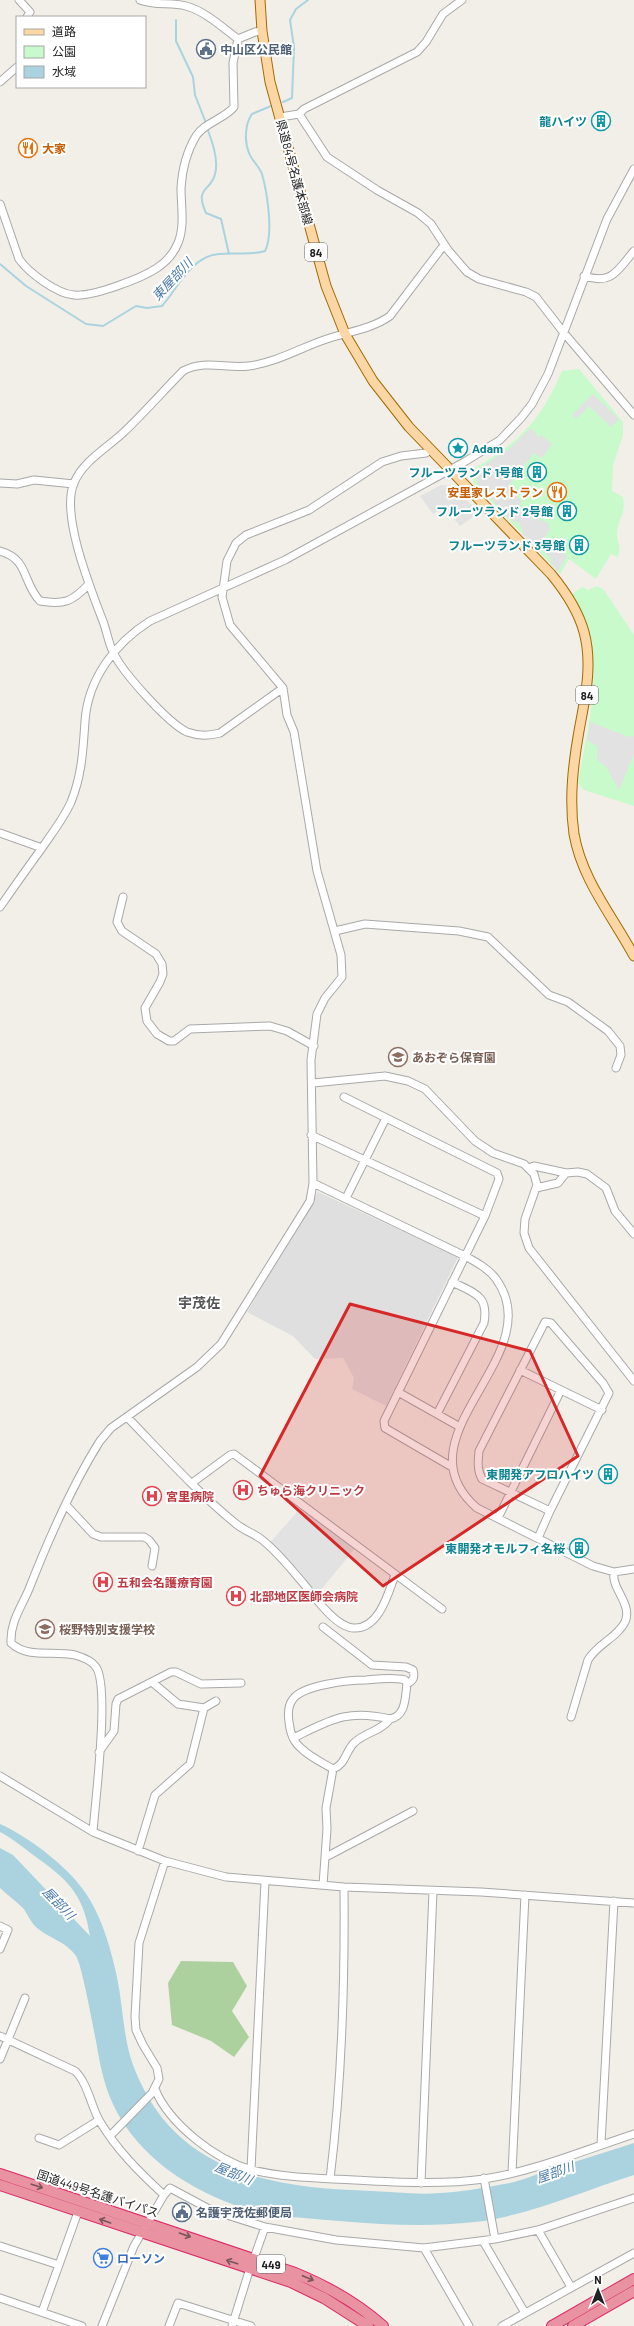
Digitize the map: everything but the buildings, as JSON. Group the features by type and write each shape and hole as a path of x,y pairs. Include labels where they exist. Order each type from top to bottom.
{"highway":[{"name":"国道449号名護バイパス","path":"0,2174 295,2273 330,2288 362,2308 383,2326"},
{"name":"国道449号名護バイパス","path":"0,2185 250,2268 308,2290 341,2307 368,2326"},
{"path":"552,2326 634,2279"},
{"path":"573,2326 634,2291"}],"main road":[{"name":"県道84号名護本部線","path":"260,0 262,32 270,82 324,280 345,334 373,381 409,427 551,574 563,589 579,617 584,632 588,676 587,694 572,783 574,834 585,872 634,956"}],"street":[{"path":"19,0 30,12 28,16"},
{"path":"140,0 161,5 186,6 198,12 238,39"},
{"path":"280,117 299,114 304,109 417,52 426,42 443,14 462,0"},
{"path":"238,39 255,32 262,32"},
{"path":"0,204 19,260 37,277 67,293 86,294 136,279 157,268 170,257 178,242 182,225 181,188 184,168 196,136 234,107 233,63 238,39"},
{"path":"0,82 16,68"},
{"path":"299,114 327,157 377,190 418,213 431,224 444,245 467,272 479,279 526,292 536,297 564,333 634,415"},
{"path":"0,907 61,820 77,786 89,702 95,682 113,653 137,630 150,621 224,586 285,560 490,447 522,418 532,404 548,374 584,276 607,219 634,169"},
{"path":"284,688 220,733 209,736 196,734 187,732 174,724 144,693 113,653 89,584 77,543 72,510 74,484 91,460 123,433 183,371 192,366 204,364 248,366 272,362 345,334 379,324 390,316 444,245"},
{"path":"584,276 602,280 610,278 634,251"},
{"path":"93,1832 102,1697 101,1678 96,1667 88,1660 75,1655 25,1652 19,1650 11,1643 12,1622 66,1505 100,1440 111,1428 197,1367 221,1344 310,1201 313,1183 311,1135 313,1083 311,1060 317,1014 325,998 342,977 341,955 317,872 294,732 287,716 284,688 230,625 223,607 222,597 227,561 230,551 246,535 309,510 382,462 401,456 426,453"},
{"path":"0,483 17,484 34,480 74,484"},
{"path":"0,551 8,553 20,562 24,568 29,586 40,601 66,603 78,595 89,584"},
{"path":"0,833 42,848"},
{"path":"123,898 117,922 122,931 156,954 162,964 163,974 160,982 145,1008 147,1021 157,1034 169,1041 174,1041 190,1029 270,1026 287,1031 314,1046"},
{"path":"335,931 365,924 459,931 488,937 549,995 568,1002 608,1031 620,1046 622,1055 616,1068"},
{"path":"313,1083 385,1076 408,1080 425,1089 475,1141 493,1153 524,1164 534,1174 536,1188 525,1219 524,1233 529,1248 634,1381"},
{"path":"344,1097 497,1173 500,1179 485,1216 384,1421 385,1428 452,1467"},
{"path":"346,1198 386,1118"},
{"path":"311,1135 485,1216"},
{"path":"528,1168 534,1166 566,1174 578,1172 587,1174 606,1188 615,1211 634,1234"},
{"path":"536,1188 558,1183 566,1174"},
{"path":"313,1183 465,1256 485,1268 496,1278 508,1304 509,1320 504,1342 460,1427 454,1444 452,1467 456,1482 471,1502 498,1518 593,1566 614,1572 634,1569"},
{"path":"436,1414 484,1323 486,1313 484,1303 477,1294 452,1282"},
{"path":"538,1538 609,1394 605,1386 551,1323 545,1322 479,1451 478,1472 482,1479 550,1511"},
{"path":"520,1370 602,1410"},
{"path":"498,1518 561,1390"},
{"path":"398,1392 460,1427"},
{"path":"127,1416 192,1483 236,1524 261,1539 276,1553 331,1615 348,1628 364,1628 370,1624 385,1603 396,1575"},
{"path":"192,1483 230,1455 234,1454 442,1609"},
{"path":"66,1505 93,1534 100,1537 144,1537 149,1540 154,1548 152,1566"},
{"path":"571,1717 591,1654 618,1632 625,1621 628,1611 613,1579 614,1572"},
{"path":"293,1738 342,1716 371,1714 390,1719 398,1717 402,1713 408,1684 413,1680 413,1670 406,1667 372,1665 323,1627"},
{"path":"99,1752 114,1731 116,1704 118,1699 171,1672 176,1672 201,1684 241,1683"},
{"path":"332,1769 302,1749 293,1738 288,1713 290,1705 298,1694 330,1684 360,1680 401,1679 408,1684"},
{"path":"152,1682 178,1704 204,1708 216,1702"},
{"path":"138,1851 155,1795 190,1764 204,1708"},
{"path":"332,1769 340,1766 352,1744 362,1737 383,1728 390,1719"},
{"path":"0,1769 3,1778 93,1832 165,1861 226,1877 265,1882 344,1887 481,1892 634,1903"},
{"path":"323,1885 326,1857 326,1808 332,1769"},
{"path":"326,1857 413,1811"},
{"path":"110,2136 153,2091 159,2079 157,2068 136,2030 135,2017 138,2000 139,1943 165,1861"},
{"path":"251,2169 265,1882"},
{"path":"330,2179 336,2129 345,1995 344,1887"},
{"path":"421,2183 433,1891"},
{"path":"512,2173 525,1895"},
{"path":"601,2144 614,1901"},
{"path":"0,1926 8,1930 0,1949"},
{"path":"0,2059 25,1998"},
{"path":"0,2036 75,2071 80,2075 100,2120 110,2136 138,2171 164,2194"},
{"path":"153,2091 160,2103 176,2121 207,2148 226,2160 251,2169 330,2179 421,2183 485,2181 634,2134"},
{"path":"39,2138 59,2145 100,2120"},
{"path":"485,2181 495,2239"},
{"path":"102,2326 134,2246 164,2194 170,2188 211,2210 265,2226 336,2240 424,2248 483,2241 538,2230 634,2198"},
{"path":"42,2312 78,2212"},
{"path":"254,2258 265,2226"},
{"path":"538,2230 571,2287"},
{"path":"483,2241 525,2313"},
{"path":"0,2246 60,2265"},
{"path":"424,2248 470,2326"},
{"path":"502,2326 634,2253"},
{"path":"233,2323 250,2268"},
{"path":"0,2298 82,2326"},
{"path":"169,2326 178,2303 233,2323 251,2326"}],"highlighted area":[{"path":"350,1304 530,1351 578,1456 383,1586 260,1476"}],"shaded area":[{"path":"593,394 619,419 611,427 589,406 576,419 572,415"},
{"path":"531,428 539,437 541,435 552,444 542,458 534,453 507,488 522,501 519,505 538,519 548,523 550,530 543,539 567,556 558,571 550,562 551,558 522,534 523,531 519,523 509,519 476,481 477,470 509,449"},
{"path":"441,485 454,486 479,513 460,526 444,507 433,514 420,496"},
{"path":"590,722 629,737 634,736 634,754 619,790 606,767 597,760 597,746 587,740"},
{"path":"318,1192 458,1257 386,1406 352,1389 354,1378 343,1358 315,1359 293,1336 247,1312"},
{"path":"303,1505 357,1546 315,1597 268,1545"}],"green space":[{"path":"579,369 623,422 623,435 613,465 612,491 623,497 624,504 624,509 617,532 619,553 618,557 611,554 596,579 569,559 560,574 473,482 475,468 517,439 537,417 546,403 562,371"},
{"path":"597,586 604,590 634,635 634,806 584,790 578,783 591,711 593,663 590,640 583,617 572,594 582,587 588,590"},
{"path":"181,1961 233,1962 247,1986 232,2011 249,2037 234,2057 211,2041 172,2025 168,1983"}],"water":[{"name":"屋部川","path":"0,1824 25,1838 51,1856 74,1878 90,1900 103,1928 112,1957 119,1988 127,2044 133,2065 151,2101 173,2130 199,2152 229,2167 262,2178 297,2185 334,2189 432,2194 472,2190 515,2182 634,2143 634,2175 535,2209 495,2219 475,2222 423,2225 397,2225 266,2215 244,2209 202,2191 163,2166 146,2150 131,2133 113,2105 99,2060 84,1983 76,1956 62,1943 45,1934 35,1926 23,1908 0,1888 0,1848 13,1855 90,1936 80,1901 68,1884 51,1868 0,1832"}],"waterway":[{"name":"東屋部川","path":"283,102 292,98 294,47 290,20 296,9 308,0"},
{"path":"176,20 176,41 193,77 195,95 206,123"},
{"name":"東屋部川","path":"0,264 26,286 86,324 103,326 136,306 147,308 162,306 186,274 201,260 209,256 265,251 268,244 269,234 269,213 266,191 262,174 247,148 246,133 252,114 271,106"},
{"path":"207,128 214,151 216,169 213,180 204,190 202,198 203,204 206,213 221,219 229,254"}],"place":[{"name":"中山区公民館","path":"206,49"},
{"name":"龍ハイツ","path":"601,121"},
{"name":"大家","path":"28,148"},
{"name":"Adam","path":"458,448"},
{"name":"フルーツランド 1号館","path":"537,472"},
{"name":"安里家レストラン","path":"557,492"},
{"name":"フルーツランド 2号館","path":"567,511"},
{"name":"フルーツランド 3号館","path":"579,545"},
{"name":"あおぞら保育園","path":"398,1057"},
{"name":"東開発アフロハイツ","path":"608,1474"},
{"name":"ちゅら海クリニック","path":"243,1490"},
{"name":"宮里病院","path":"152,1496"},
{"name":"東開発オモルフィ名桜","path":"579,1548"},
{"name":"五和会名護療育園","path":"103,1582"},
{"name":"北部地区医師会病院","path":"236,1596"},
{"name":"桜野特別支援学校","path":"45,1629"},
{"name":"名護宇茂佐郵便局","path":"182,2212"},
{"name":"ローソン","path":"103,2258"}],"district":[{"name":"宇茂佐","path":"199,1302"}]}
